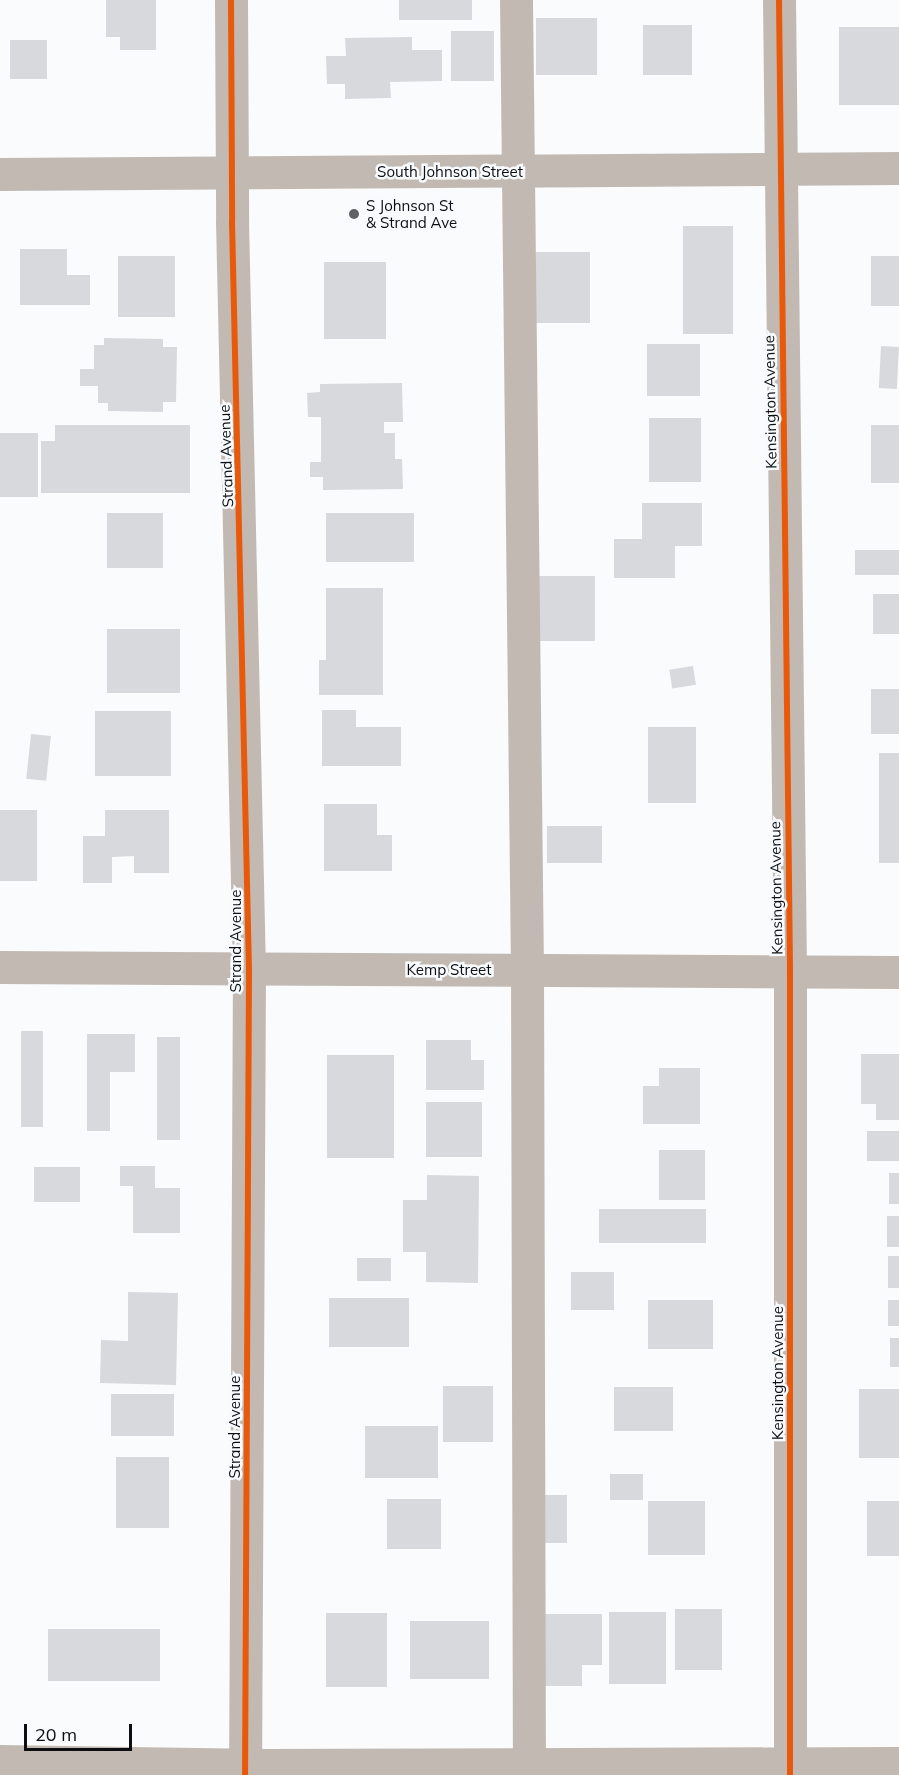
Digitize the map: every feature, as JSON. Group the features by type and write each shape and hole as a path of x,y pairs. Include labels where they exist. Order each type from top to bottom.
{"street":[{"name":"Strand Avenue","path":"231,0 232,174 249,970 245,1770"},
{"path":"516,0 527,970 529,1769"},
{"name":"Kensington Avenue","path":"779,0 779,170 790,972 790,1769"},
{"name":"South Johnson Street","path":"0,174 899,168"},
{"name":"Kemp Street","path":"0,967 899,972"},
{"path":"0,1761 245,1770 790,1769 899,1763"}],"building":[{"path":"106,0 156,0 156,50 120,50 120,37 106,37"},
{"path":"399,0 472,0 472,20 399,20"},
{"path":"536,18 597,18 597,75 536,75"},
{"path":"643,25 692,25 692,75 643,75"},
{"path":"839,27 899,27 899,105 839,105"},
{"path":"451,31 494,31 494,81 451,81"},
{"path":"412,37 412,50 442,50 442,81 390,82 391,98 345,99 345,84 327,84 326,56 346,56 345,38"},
{"path":"10,40 47,40 47,79 10,79"},
{"path":"683,226 733,226 733,334 683,334"},
{"path":"20,249 67,249 67,275 90,275 90,305 20,305"},
{"path":"536,252 590,252 590,323 536,323"},
{"path":"118,256 175,256 175,317 118,317"},
{"path":"871,256 899,256 899,306 871,306"},
{"path":"324,262 386,262 386,339 324,339"},
{"path":"104,338 163,339 163,347 177,347 176,402 163,402 163,412 108,411 108,403 98,403 98,386 80,386 80,369 94,369 94,345 104,345"},
{"path":"647,344 700,344 700,396 647,396"},
{"path":"881,346 899,347 897,389 879,388"},
{"path":"402,383 403,422 384,422 384,433 395,433 395,459 402,459 403,489 323,490 323,477 310,477 310,462 321,462 321,417 308,417 307,393 320,392 320,384"},
{"path":"649,418 701,418 701,482 649,482"},
{"path":"55,425 190,425 190,493 41,493 41,441 55,441"},
{"path":"871,425 899,425 899,483 871,483"},
{"path":"0,433 38,433 38,497 0,497"},
{"path":"642,503 702,503 702,546 675,546 675,578 614,578 614,539 642,539"},
{"path":"107,513 163,513 163,568 107,568"},
{"path":"326,513 414,513 414,562 326,562"},
{"path":"855,550 899,550 899,575 855,575"},
{"path":"536,576 595,576 595,641 536,641"},
{"path":"326,588 383,588 383,695 319,695 319,660 326,660"},
{"path":"873,594 899,594 899,634 873,634"},
{"path":"107,629 180,629 180,693 107,693"},
{"path":"693,666 696,685 672,689 669,670"},
{"path":"871,689 899,689 899,734 871,734"},
{"path":"322,710 356,710 356,727 401,727 401,766 322,766"},
{"path":"95,711 171,711 171,776 95,776"},
{"path":"648,727 696,727 696,803 648,803"},
{"path":"31,734 51,736 46,781 26,779"},
{"path":"879,753 899,753 899,863 879,863"},
{"path":"324,804 377,804 377,835 392,835 392,871 324,871"},
{"path":"0,810 37,810 37,881 0,881"},
{"path":"105,810 169,810 169,873 134,873 134,856 112,857 112,883 83,883 83,836 105,836"},
{"path":"547,826 602,826 602,863 547,863"},
{"path":"21,1031 43,1031 43,1127 21,1127"},
{"path":"87,1034 135,1034 135,1072 110,1072 110,1131 87,1131"},
{"path":"157,1037 180,1037 180,1140 157,1140"},
{"path":"426,1040 471,1040 471,1060 484,1060 484,1090 426,1090"},
{"path":"861,1054 899,1054 899,1120 876,1120 876,1104 861,1104"},
{"path":"327,1055 394,1055 394,1158 327,1158"},
{"path":"659,1068 700,1068 700,1124 643,1124 643,1086 659,1086"},
{"path":"426,1102 482,1102 482,1157 426,1157"},
{"path":"867,1131 899,1131 899,1161 867,1161"},
{"path":"659,1150 705,1150 705,1200 659,1200"},
{"path":"120,1166 155,1166 155,1188 180,1188 180,1233 133,1233 133,1186 120,1186"},
{"path":"34,1167 80,1167 80,1202 34,1202"},
{"path":"889,1173 899,1173 899,1204 889,1204"},
{"path":"427,1175 479,1176 478,1283 426,1282 426,1252 403,1252 403,1200 427,1200"},
{"path":"599,1209 706,1209 706,1243 599,1243"},
{"path":"887,1216 899,1216 899,1247 887,1247"},
{"path":"888,1256 899,1256 899,1288 888,1288"},
{"path":"357,1258 391,1258 391,1281 357,1281"},
{"path":"571,1272 614,1272 614,1310 571,1310"},
{"path":"128,1292 178,1293 176,1385 100,1383 101,1340 128,1341"},
{"path":"329,1298 409,1298 409,1347 329,1347"},
{"path":"648,1300 713,1300 713,1349 648,1349"},
{"path":"888,1300 899,1300 899,1326 888,1326"},
{"path":"890,1338 899,1338 899,1367 890,1367"},
{"path":"443,1386 493,1386 493,1442 443,1442"},
{"path":"614,1387 673,1387 673,1431 614,1431"},
{"path":"859,1389 899,1389 899,1458 859,1458"},
{"path":"111,1394 174,1394 174,1436 111,1436"},
{"path":"365,1426 438,1426 438,1478 365,1478"},
{"path":"116,1457 169,1457 169,1528 116,1528"},
{"path":"610,1474 643,1474 643,1500 610,1500"},
{"path":"545,1495 567,1495 567,1543 545,1543"},
{"path":"387,1499 441,1499 441,1549 387,1549"},
{"path":"648,1501 705,1501 705,1555 648,1555"},
{"path":"867,1501 899,1501 899,1556 867,1556"},
{"path":"675,1609 722,1609 722,1670 675,1670"},
{"path":"609,1612 666,1612 666,1684 609,1684"},
{"path":"326,1613 387,1613 387,1687 326,1687"},
{"path":"542,1614 602,1614 602,1665 582,1665 582,1686 542,1686"},
{"path":"410,1621 489,1621 489,1679 410,1679"},
{"path":"48,1629 160,1629 160,1681 48,1681"}],"cycle path":[{"path":"231,0 232,221 249,970 245,1775"},
{"path":"779,0 790,972 790,1775"}],"place":[{"name":"S Johnson St & Strand Ave","path":"354,214"}]}
